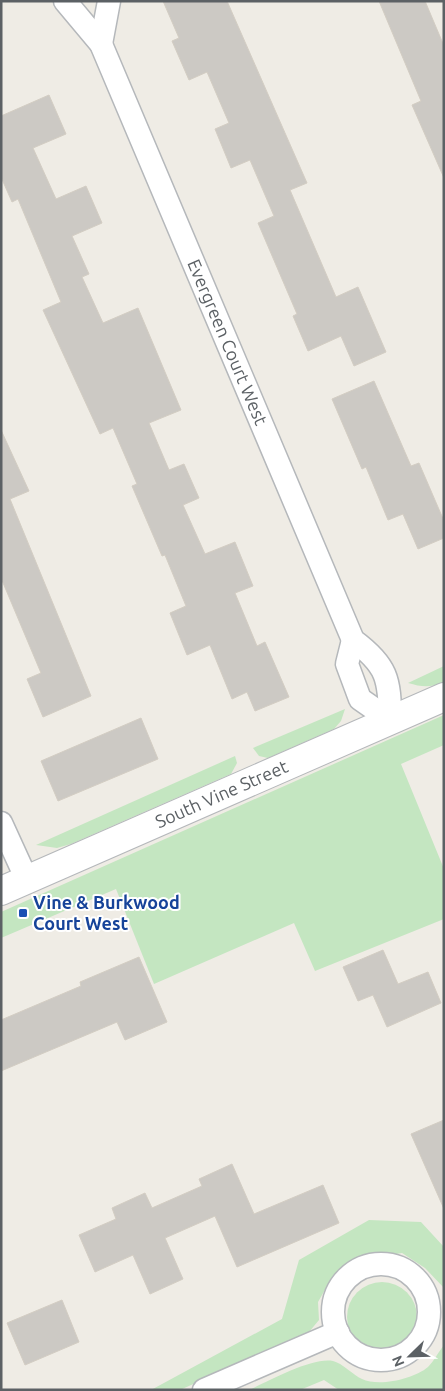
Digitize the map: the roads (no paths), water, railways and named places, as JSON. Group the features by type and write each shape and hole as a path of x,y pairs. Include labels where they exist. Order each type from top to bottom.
{"street":[{"name":"Evergreen Court West","path":"65,1 82,24 101,44 353,640"},
{"path":"101,44 108,1"},
{"path":"353,640 374,655 390,686 390,720 360,699 347,664 353,640"},
{"name":"South Vine Street","path":"1,891 444,697"},
{"path":"1,823 27,880"},
{"path":"389,1265 411,1275 422,1286 428,1301 429,1316 427,1324 417,1345 404,1354 389,1360 374,1360 359,1355 346,1346 338,1332 333,1317 335,1301 341,1286 352,1274 366,1267 389,1265"},
{"path":"204,1390 338,1332"}],"place":[{"name":"Vine & Burkwood Court West","path":"23,913"}]}
